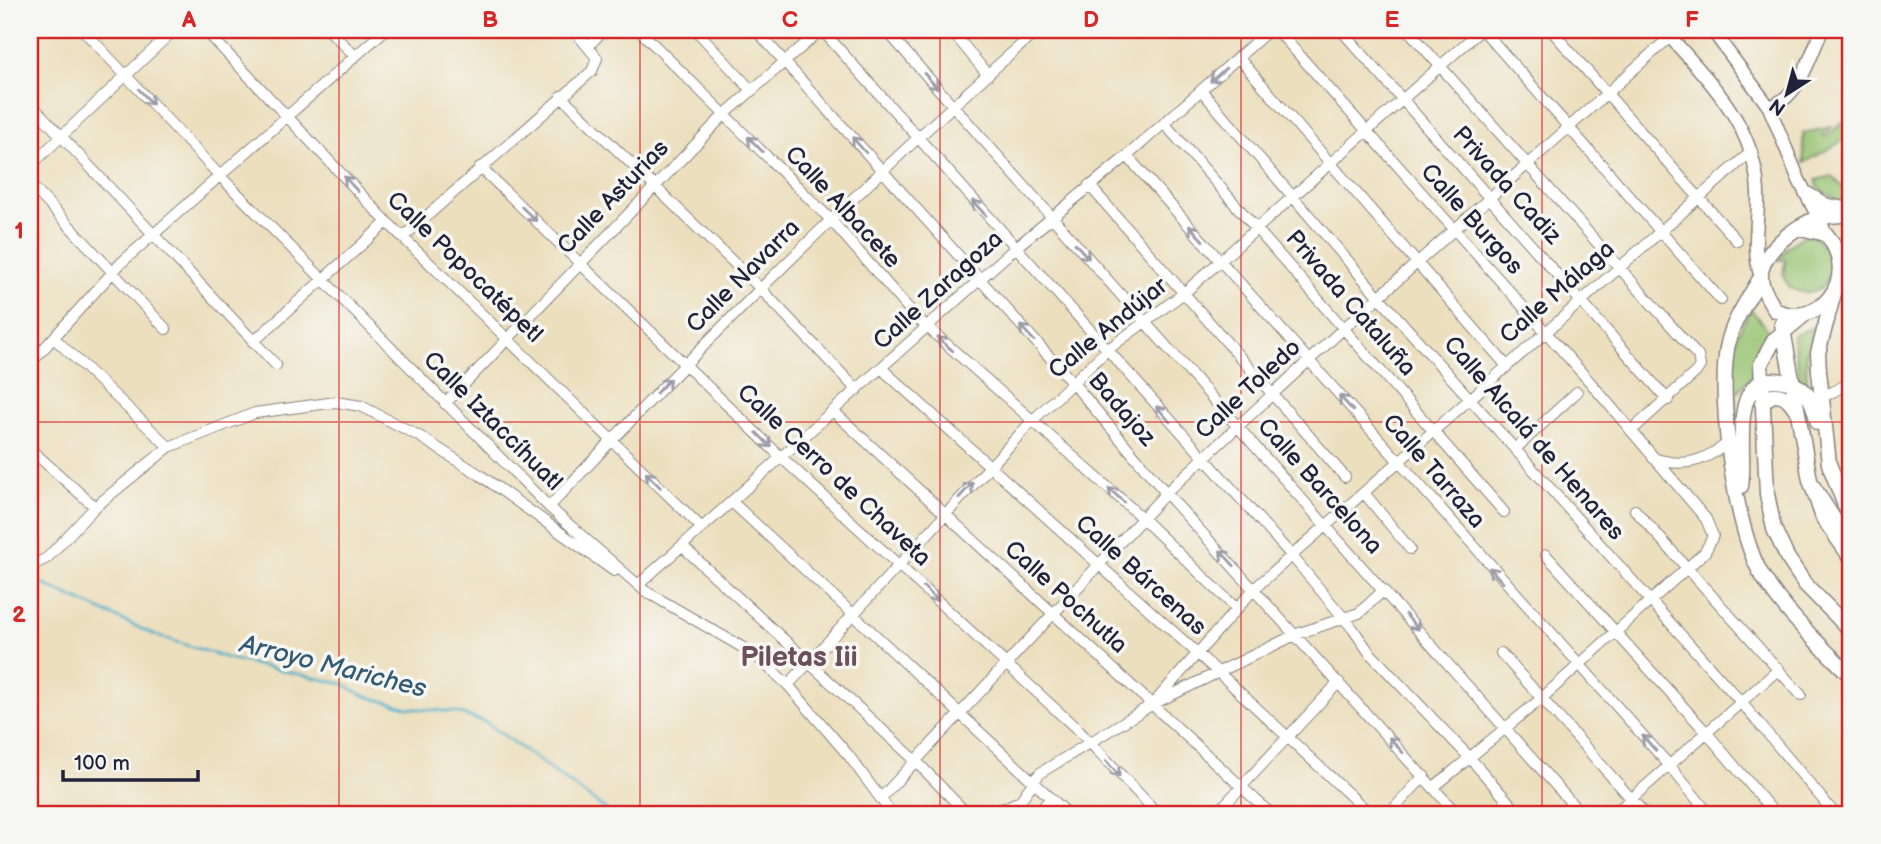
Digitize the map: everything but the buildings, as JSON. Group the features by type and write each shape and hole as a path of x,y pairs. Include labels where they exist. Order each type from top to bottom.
{"main road":[{"path":"1807,194 1827,206 1851,211"},
{"path":"1851,211 1820,218 1800,228 1774,249 1731,331 1727,350 1728,443 1742,529 1762,576 1800,624 1851,676"},
{"path":"1800,228 1826,234 1839,253 1842,275"},
{"path":"1851,261 1834,293 1818,353 1829,464 1851,521"},
{"path":"1760,277 1784,330 1810,480 1823,518 1851,558"},
{"path":"1834,293 1784,330 1765,354 1761,383 1762,403 1767,494 1774,529 1805,584 1851,631"},
{"path":"1775,310 1785,315 1804,315"},
{"path":"1738,504 1742,481 1744,401 1761,383 1775,380 1794,384 1807,392 1826,440"},
{"path":"1762,403 1772,395 1782,395 1791,401 1798,414"}],"street":[{"name":"Calle Iztaccíhuatl","path":"83,30 220,176 549,507 638,585 684,616 754,654 788,685 892,814"},
{"path":"30,166 174,30"},
{"name":"Calle Popocatépetl","path":"205,30 387,222 702,528"},
{"path":"330,30 355,57"},
{"path":"30,364 112,272 152,234 384,30"},
{"path":"403,237 594,67 597,58 574,30"},
{"path":"589,45 604,30"},
{"name":"Calle Albacete","path":"639,30 830,219 928,329 1141,517 1237,609"},
{"path":"696,30 751,90"},
{"name":"Badajoz","path":"757,30 1072,382 1167,493 1457,814"},
{"path":"821,30 1291,555 1369,652 1519,814"},
{"name":"Calle Asturias","path":"445,404 579,261 725,114 821,30"},
{"name":"Calle Barcelona","path":"886,30 1581,814"},
{"path":"951,30 988,75"},
{"path":"1016,30 1026,40"},
{"name":"Calle Navarra","path":"549,507 686,362 830,219 1038,30"},
{"name":"Calle Zaragoza","path":"638,585 928,329 1015,248 1127,156 1269,30"},
{"name":"Calle Burgos","path":"1277,30 1544,331 1706,519 1713,536 1705,552 1689,567"},
{"name":"Privada Cadiz","path":"1341,30 1668,400"},
{"path":"1408,30 1699,356 1700,366 1696,372 1631,431"},
{"path":"1482,30 1721,300"},
{"name":"Calle Andújar","path":"788,685 944,513 1072,382 1107,350 1184,293 1439,65 1482,30"},
{"path":"1551,30 1737,241"},
{"path":"1712,30 1769,107 1826,234"},
{"path":"1779,128 1822,30"},
{"path":"1667,33 1741,124 1752,151 1758,194 1755,256 1760,277"},
{"name":"Calle Toledo","path":"881,798 1141,517 1344,328 1609,94 1667,33"},
{"path":"1238,57 1506,365"},
{"path":"1769,107 1781,102 1795,88"},
{"name":"Calle Alcalá de Henares","path":"1201,90 1379,297 1741,702 1835,814"},
{"path":"561,96 652,187 760,288 857,390"},
{"path":"30,103 276,365"},
{"name":"Privada Cataluña","path":"1164,123 1435,429 1504,512"},
{"name":"Calle Málaga","path":"1153,704 1255,588 1365,494 1470,396 1618,265 1752,151"},
{"name":"Calle Tarraza","path":"1127,156 1669,765 1709,814"},
{"name":"Calle Cerro de Chaveta","path":"480,167 686,362 781,457 1089,741 1158,814"},
{"path":"30,184 166,329"},
{"path":"1089,185 1345,477"},
{"path":"253,342 387,222"},
{"path":"54,338 169,447"},
{"name":"Calle Bárcenas","path":"882,369 1218,672 1370,814"},
{"path":"1823,397 1851,382"},
{"path":"1515,449 1577,392"},
{"path":"30,562 37,563 47,558 95,507 169,447 255,413 350,403 374,412 446,453 638,585"},
{"name":"Calle Pochutla","path":"833,411 1271,814"},
{"path":"1653,458 1682,464 1702,461 1728,443"},
{"path":"30,449 95,507"},
{"path":"1675,483 1682,464"},
{"path":"1810,480 1851,544"},
{"path":"1365,494 1410,549"},
{"path":"732,502 1068,814"},
{"path":"1634,510 1689,567 1801,695"},
{"path":"682,547 915,760 967,814"},
{"path":"1546,555 1706,732 1775,814"},
{"path":"1434,787 1542,698 1689,567"},
{"path":"989,814 1020,801 1040,773 1153,704 1297,634 1359,613 1384,590"},
{"path":"1500,653 1645,814"},
{"path":"1614,814 1779,669"},
{"path":"1216,814 1339,682"},
{"path":"1389,814 1424,776"},
{"path":"1038,814 1050,798"}],"green space":[{"path":"1851,116 1851,136 1804,163 1803,133 1831,127 1823,134 1825,137"},
{"path":"1832,176 1851,196 1851,200 1838,200 1817,187 1816,180"},
{"path":"1807,234 1817,238 1828,259 1829,275 1823,286 1800,292 1790,287 1784,276 1786,260 1779,260 1788,246"},
{"path":"1751,309 1769,332 1756,355 1754,374 1736,393 1734,467 1733,350 1736,337"},
{"path":"1814,327 1806,354 1807,386 1800,380 1793,336"}],"waterway":[{"name":"Arroyo Mariches","path":"30,578 155,635 230,659 343,684 365,696 409,708 455,712 487,723 612,814"}],"district":[{"name":"Piletas Iii","path":"799,657"}]}
